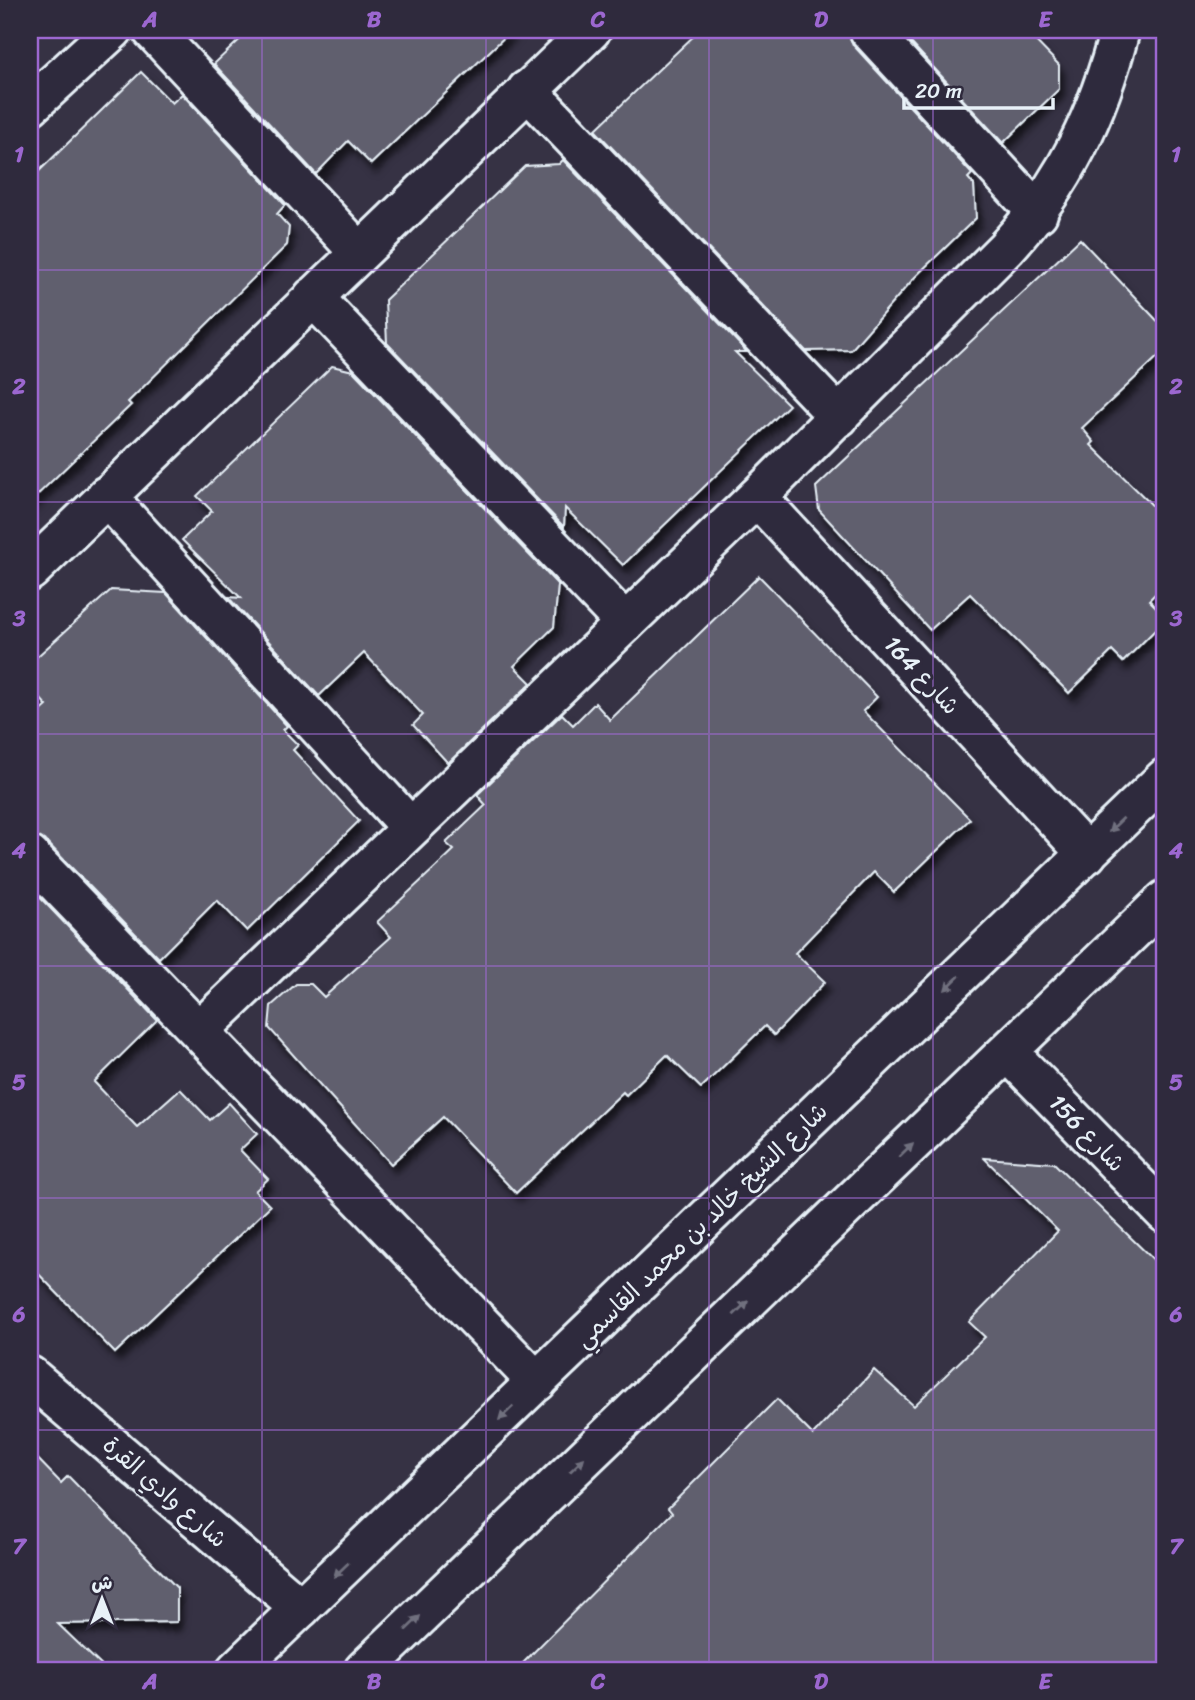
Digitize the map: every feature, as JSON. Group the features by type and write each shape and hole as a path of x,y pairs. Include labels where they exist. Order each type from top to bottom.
{"street":[{"path":"30,106 113,30"},
{"path":"152,30 358,251"},
{"path":"30,571 358,251 591,30"},
{"path":"869,30 1038,213"},
{"path":"199,1031 839,417 1038,213 1074,155 1102,94 1121,30"},
{"path":"527,90 839,417"},
{"path":"313,297 625,623"},
{"path":"106,496 409,827"},
{"name":"شارع 164","path":"757,496 1087,853"},
{"name":"شارع الشيخ خالد بن محمد القاسمي","path":"236,1670 1165,778"},
{"path":"30,856 537,1382"},
{"path":"364,1670 1165,900"},
{"name":"شارع 156","path":"1008,1052 1165,1213"},
{"name":"شارع وادي القرة","path":"30,1376 301,1608"}],"building":[{"path":"250,30 512,30 371,164 348,141 316,174 214,64"},
{"path":"700,30 848,30 853,45 972,174 968,178 974,185 976,218 915,277 851,350 806,351 595,130"},
{"path":"899,30 1025,30 1059,65 1059,89 1003,143"},
{"path":"141,72 172,103 182,94 285,205 277,214 289,227 287,245 128,402 131,405 30,502 30,180"},
{"path":"563,160 747,352 735,352 789,405 623,565 565,508 564,527 387,343 385,300 525,166 559,164"},
{"path":"1080,239 1165,329 1165,350 1082,428 1094,442 1091,445 1165,518 1165,584 1149,600 1165,616 1165,620 1123,662 1112,651 1069,693 970,594 930,630 819,510 816,487"},
{"path":"332,366 353,371 558,585 554,627 514,666 531,683 448,763 413,725 423,715 364,653 319,696 228,597 241,598 182,540 212,511 197,496"},
{"path":"759,576 877,697 863,711 970,819 894,892 874,872 795,953 825,982 774,1035 765,1026 701,1088 667,1055 626,1095 623,1092 516,1193 443,1117 391,1164 269,1028 271,1006 296,984 311,984 324,997 391,937 377,922 454,850 446,843 486,805 477,795 562,714 573,725 595,703 610,720"},
{"path":"111,590 166,593 287,726 283,730 298,745 293,750 359,821 247,931 217,900 159,958 46,841 30,835 30,721 47,706 30,687 30,663"},
{"path":"30,887 157,1020 94,1082 137,1127 180,1089 210,1120 229,1103 257,1134 240,1150 268,1179 255,1191 270,1206 115,1353 30,1265"},
{"path":"984,1158 1054,1163 1165,1271 1165,1670 516,1670 672,1513 668,1508 777,1399 813,1435 874,1370 914,1406 985,1337 969,1322 1058,1231"},
{"path":"30,1451 61,1483 68,1476 177,1588 177,1622 58,1624 106,1670 30,1670"}]}
